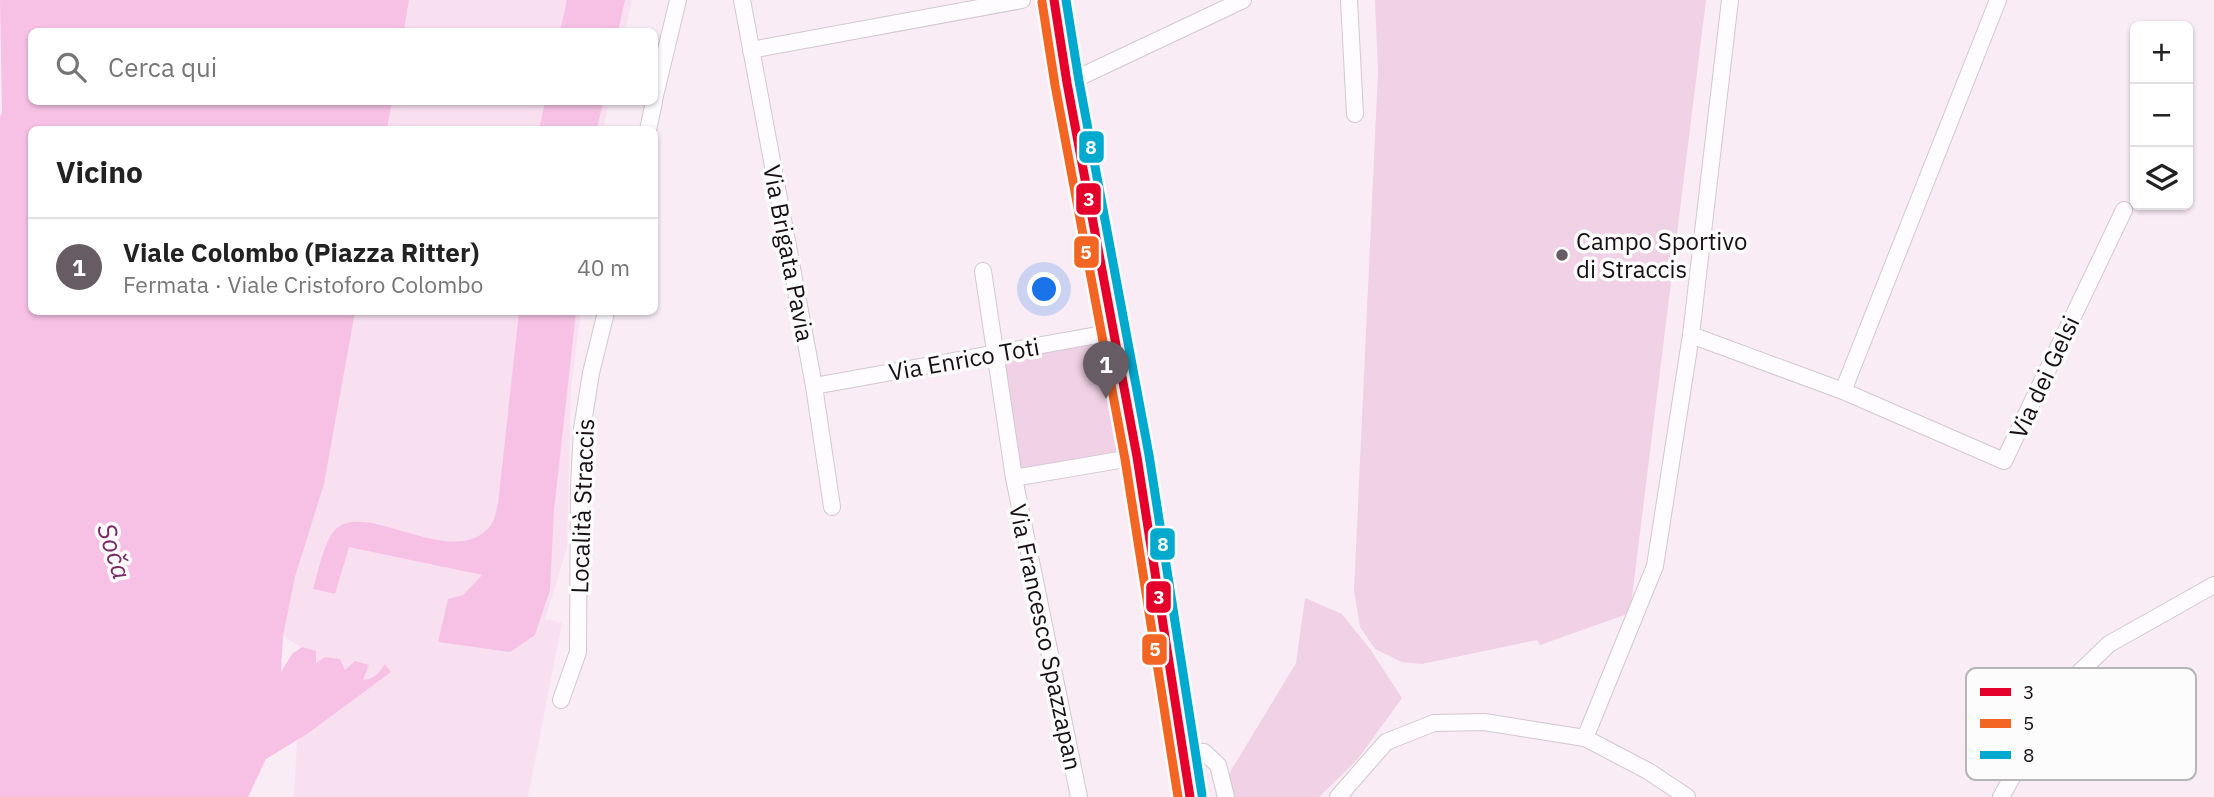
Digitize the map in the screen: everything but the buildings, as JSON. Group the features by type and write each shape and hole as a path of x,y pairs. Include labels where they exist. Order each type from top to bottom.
{"street":[{"path":"658,84 678,0"},
{"name":"Via Brigata Pavia","path":"742,0 814,386 832,507"},
{"path":"751,50 1022,0"},
{"path":"1054,0 1137,457 1190,797"},
{"path":"1067,83 1243,0"},
{"path":"1349,0 1355,114"},
{"path":"1585,737 1655,566 1691,335 1730,0"},
{"path":"1843,391 1998,0"},
{"path":"649,126 653,105"},
{"name":"Via dei Gelsi","path":"1691,335 1843,391 2004,461 2124,210"},
{"name":"Via Francesco Spazzapan","path":"983,271 1014,478 1079,797"},
{"name":"Località Straccis","path":"561,700 578,652 582,429 591,373 605,315"},
{"name":"Via Enrico Toti","path":"814,386 1114,332"},
{"path":"1014,478 1137,457"},
{"path":"2084,668 2109,644 2214,585"},
{"path":"1338,797 1386,742 1434,723 1484,722 1585,737 1648,771 1687,797"},
{"path":"1183,755 1204,752 1218,765 1226,797"},
{"path":"2001,797 2011,780"}],"shaded area":[{"path":"409,0 632,0 626,28 405,28"},
{"path":"1375,0 1706,0 1630,613 1540,645 1537,640 1422,664 1402,662 1375,649 1360,627 1354,591 1378,72"},
{"path":"391,105 608,105 604,126 388,126"},
{"path":"354,315 581,315 571,388 567,548 545,619 562,623 528,797 294,797 302,648 283,636 295,577 324,484"},
{"path":"1114,332 1137,457 1014,478 995,352"},
{"path":"1305,598 1342,614 1370,649 1402,698 1357,760 1319,797 1215,797 1296,663"}],"water":[{"name":"Soča","path":"0,0 409,0 404,28 28,28 28,105 391,105 388,126 28,126 28,315 354,315 324,484 295,577 283,636 281,672 292,654 302,647 316,651 316,663 325,657 340,659 345,670 355,661 369,665 363,680 376,675 385,664 391,672 307,734 266,759 248,797 0,797"},
{"path":"567,0 625,0 619,28 561,28"},
{"path":"544,105 602,105 598,126 540,126"},
{"path":"519,315 576,315 554,510 550,590 535,635 510,652 438,642 448,599 463,595 482,575 349,547 335,594 313,589 328,540 337,528 351,522 370,523 456,542 475,538 491,525 498,504"}],"transit line":[{"name":"3","path":"1054,0 1137,457 1190,797"},
{"name":"8","path":"1066,0 1149,455 1202,795"},
{"name":"5","path":"1042,2 1125,459 1178,797"}],"place":[{"name":"Campo Sportivo di Straccis","path":"1562,255"},
{"name":"Viale Colombo (Piazza Ritter)","path":"1106,399"}]}
